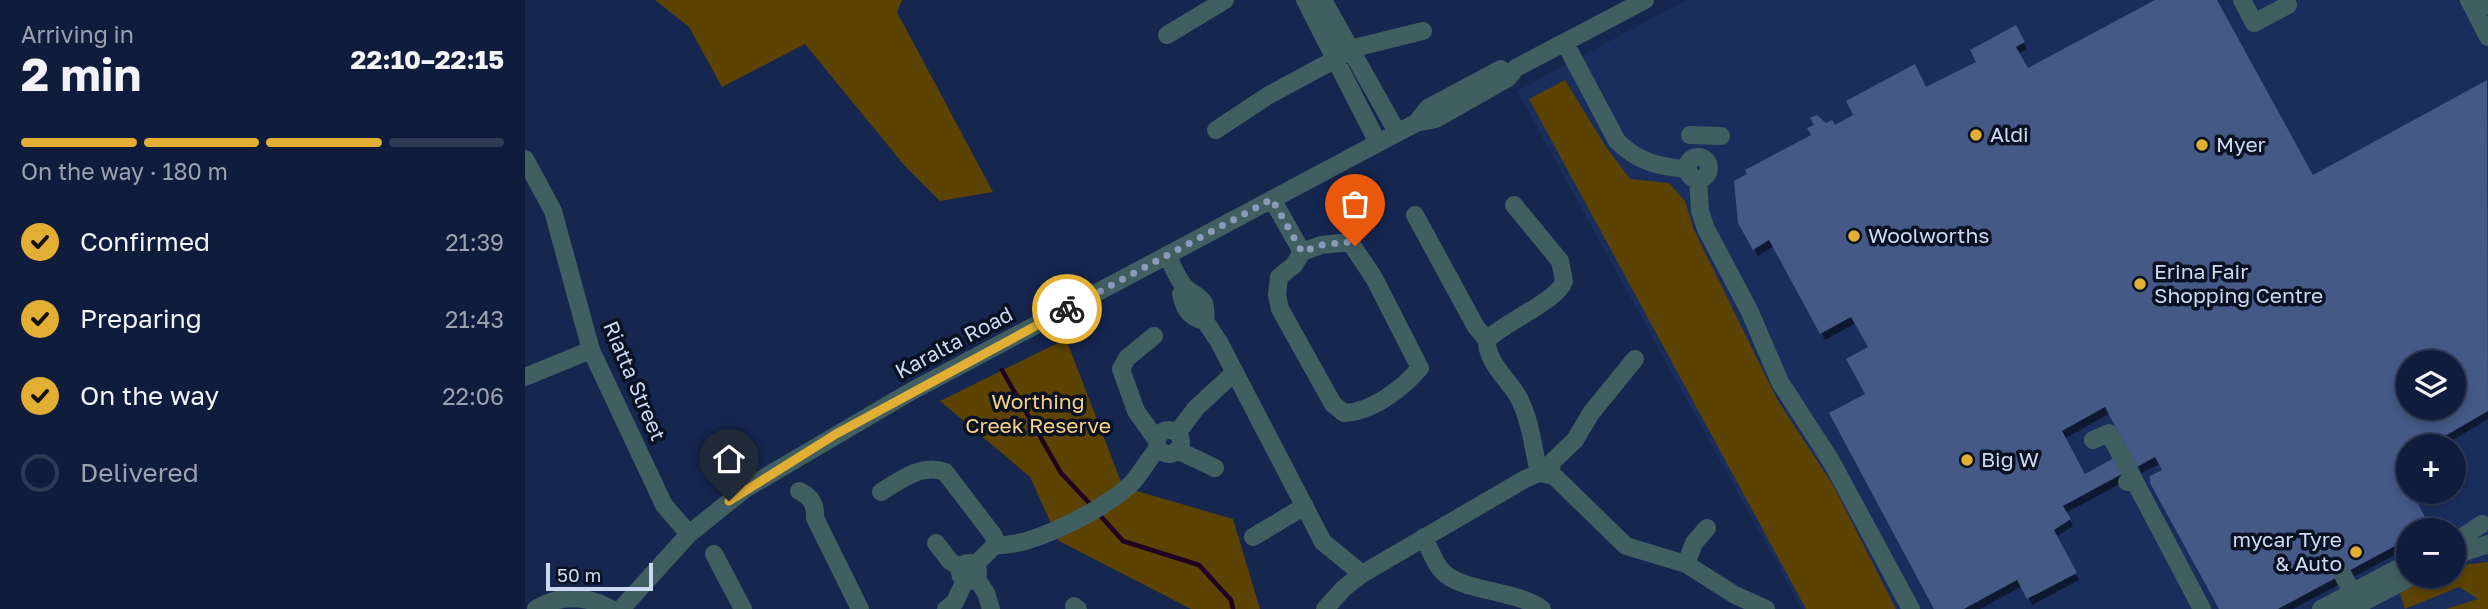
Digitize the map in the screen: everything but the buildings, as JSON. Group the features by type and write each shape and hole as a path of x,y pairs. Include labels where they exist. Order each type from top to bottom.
{"street":[{"path":"1167,35 1225,0"},
{"path":"1305,0 1397,132"},
{"path":"1323,0 1344,55 1338,68 1378,143"},
{"name":"Karalta Road","path":"621,609 689,534 745,489 911,392 1397,132 1416,123 1436,119 1508,78 1516,68 1645,0"},
{"path":"2242,0 2254,23 2288,5"},
{"path":"2469,0 2488,37"},
{"path":"2485,0 2488,6"},
{"path":"1216,130 1269,94 1344,55 1423,31"},
{"path":"1565,43 1617,141 1642,160 1693,174 1706,229 1749,310 1780,382 1831,461 1911,609"},
{"path":"1690,135 1721,136"},
{"name":"Riatta Street","path":"525,159 553,211 591,350 664,505 689,534"},
{"path":"1272,199 1302,252"},
{"path":"1487,340 1506,324 1559,290 1564,281 1560,261 1514,205"},
{"path":"1415,215 1476,327 1487,340 1487,349 1492,359 1520,401 1535,447 1547,469 1626,545 1686,564 1744,605 1766,609"},
{"path":"1350,242 1355,246 1418,363 1420,369 1398,389 1361,411 1338,410 1278,302 1279,277 1294,265 1302,252 1339,243 1350,242"},
{"path":"1167,255 1185,287 1181,294 1187,311 1194,319 1205,321 1329,549 1362,573"},
{"path":"1154,336 1127,358 1121,369 1136,411 1157,445"},
{"path":"525,377 591,350"},
{"path":"1325,609 1362,573 1525,478 1547,469 1575,440 1591,413 1635,359"},
{"path":"1177,441 1196,408 1235,372"},
{"path":"946,609 955,602 969,573 995,545 1012,544 1064,528 1103,504 1133,482 1165,432 1215,468"},
{"path":"2093,440 2109,432 2130,481 2202,609"},
{"path":"782,467 799,492 807,514 815,518 860,609"},
{"path":"881,492 920,470 929,468 945,472 988,527 995,545"},
{"path":"1253,537 1305,506"},
{"path":"1686,564 1694,543 1707,528"},
{"path":"2466,538 2486,530"},
{"path":"2466,546 2486,530"},
{"path":"1425,537 1435,561 1447,576 1527,599 1542,609"},
{"path":"936,543 950,561 981,583 991,609"},
{"path":"715,554 738,608"},
{"path":"2321,609 2351,600 2396,571"},
{"path":"2343,575 2351,600"},
{"path":"2351,600 2358,595 2377,595 2396,585"},
{"path":"536,609 563,598 580,597 611,609"}],"shaded area":[{"name":"Erina Fair Shopping Centre","path":"1686,0 2488,0 2488,609 1802,609 1517,91"}],"green space":[{"path":"655,0 902,0 897,12 993,192 940,201 904,165 805,44 722,87 689,27"},
{"path":"1565,80 1606,147 1630,179 1669,183 1685,201 1694,230 1777,399 1833,485 1896,609 1806,609 1529,99"},
{"name":"Worthing Creek Reserve","path":"1066,339 1123,487 1233,519 1260,609 1191,609 1059,541 1030,477 940,401"},
{"path":"2488,562 2488,609 2446,609 2478,599 2461,588 2466,588 2466,565"},
{"path":"2410,588 2457,588 2405,609 2400,593"}],"waterway":[{"path":"1002,370 1061,473 1092,506"},
{"path":"1098,513 1123,541 1199,565 1231,600 1233,609"}],"way so far":[{"path":"1067,309 1272,199 1302,252 1321,245 1350,242 1355,246"}],"place":[{"name":"Aldi","path":"1976,135"},
{"name":"Myer","path":"2202,145"},
{"name":"Woolworths","path":"1854,236"},
{"name":"Erina Fair Shopping Centre","path":"2140,284"},
{"name":"Big W","path":"1967,460"},
{"name":"mycar Tyre & Auto","path":"2356,552"}],"route":[{"path":"729,501 836,434 1067,309"}]}
